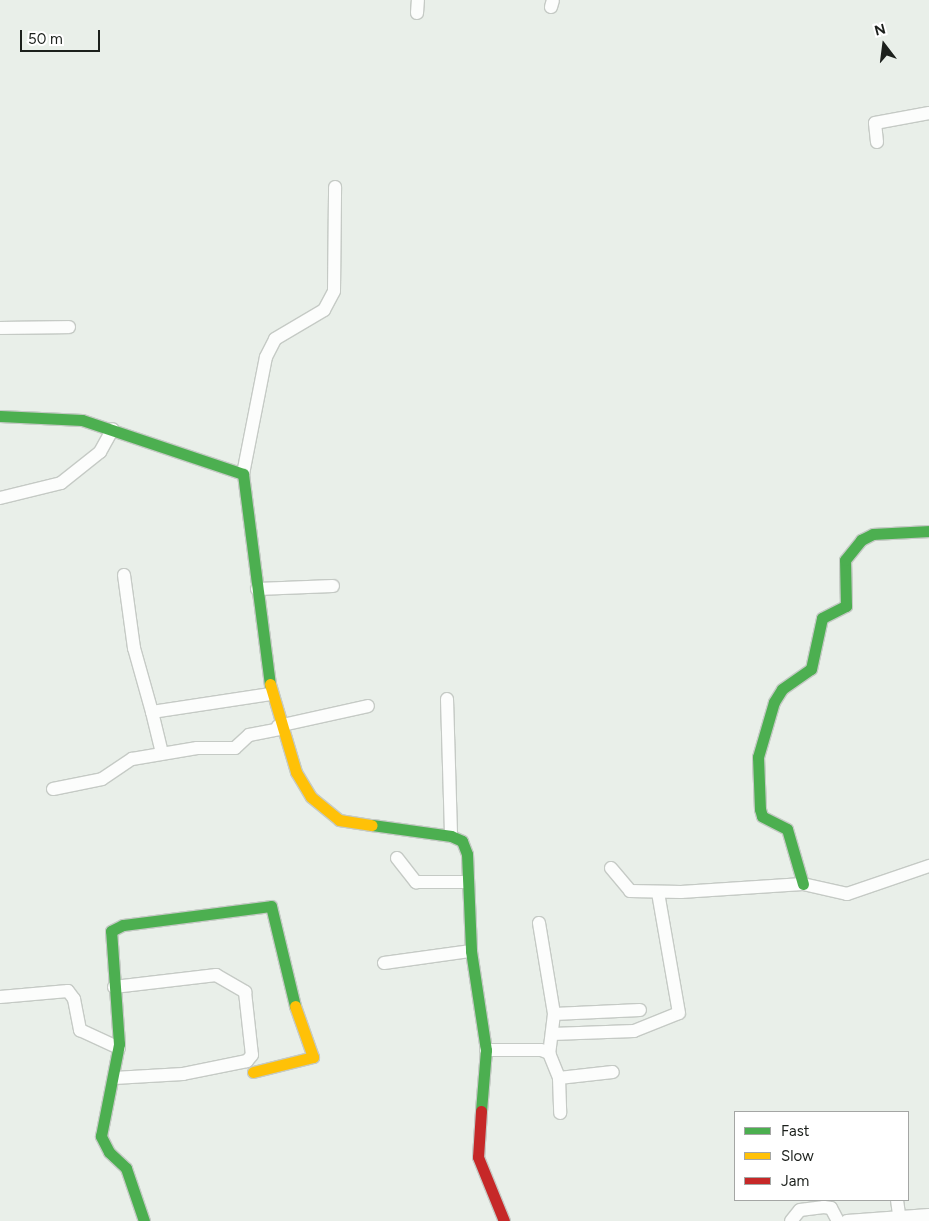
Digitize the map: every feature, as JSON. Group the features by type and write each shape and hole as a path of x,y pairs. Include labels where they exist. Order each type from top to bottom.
{"street":[{"path":"877,142 875,123 929,113"},
{"path":"335,187 334,291 324,310 275,339 266,357 243,474 271,694 278,727 311,796 339,820 451,836 462,841 467,854 471,951 486,1050 478,1158 502,1220"},
{"path":"0,328 69,327"},
{"path":"0,416 82,420 243,474"},
{"path":"0,498 61,483 100,452 113,429"},
{"path":"803,884 787,828 762,816 760,809 758,757 774,702 782,689 811,669 822,618 846,606 845,560 861,540 873,534 929,531"},
{"path":"124,575 134,648 162,754"},
{"path":"257,589 333,586"},
{"path":"152,712 271,694"},
{"path":"447,699 451,836"},
{"path":"53,789 102,779 127,761 162,754 235,748 250,736 278,727 368,706"},
{"path":"397,858 416,882 467,882"},
{"path":"611,868 630,891 658,893 803,884 857,893 929,866"},
{"path":"552,1034 634,1031 679,1013 658,893"},
{"path":"144,1221 126,1168 109,1152 101,1136 119,1048 110,938 116,927 271,906 289,989 313,1057 253,1072"},
{"path":"539,923 554,1014 549,1053 559,1078 560,1113"},
{"path":"384,963 471,951"},
{"path":"114,987 216,975 245,992 252,1055 247,1061 183,1074 114,1078"},
{"path":"0,997 68,991 74,999 80,1030 119,1048"},
{"path":"554,1014 640,1010"},
{"path":"486,1050 549,1053"},
{"path":"559,1078 613,1072"},
{"path":"897,1201 899,1214"},
{"path":"791,1221 800,1210 824,1207 831,1208 838,1221"},
{"path":"847,1221 899,1214 929,1215"}],"traffic: fast":[{"path":"0,416 82,420 243,474 270,684"},
{"path":"803,884 787,829 762,816 760,809 758,757 774,702 782,689 811,669 822,618 846,606 845,560 861,540 873,534 929,531"},
{"path":"372,825 451,836 462,841 467,854 471,951 486,1050 481,1111"},
{"path":"144,1221 126,1168 109,1152 101,1136 119,1044 111,931 123,925 271,906 295,1006"}],"traffic: slow":[{"path":"270,684 296,772 311,797 339,820 372,825"},
{"path":"253,1072 313,1057 295,1006"}],"traffic: jam":[{"path":"481,1111 478,1157 504,1221"}]}
